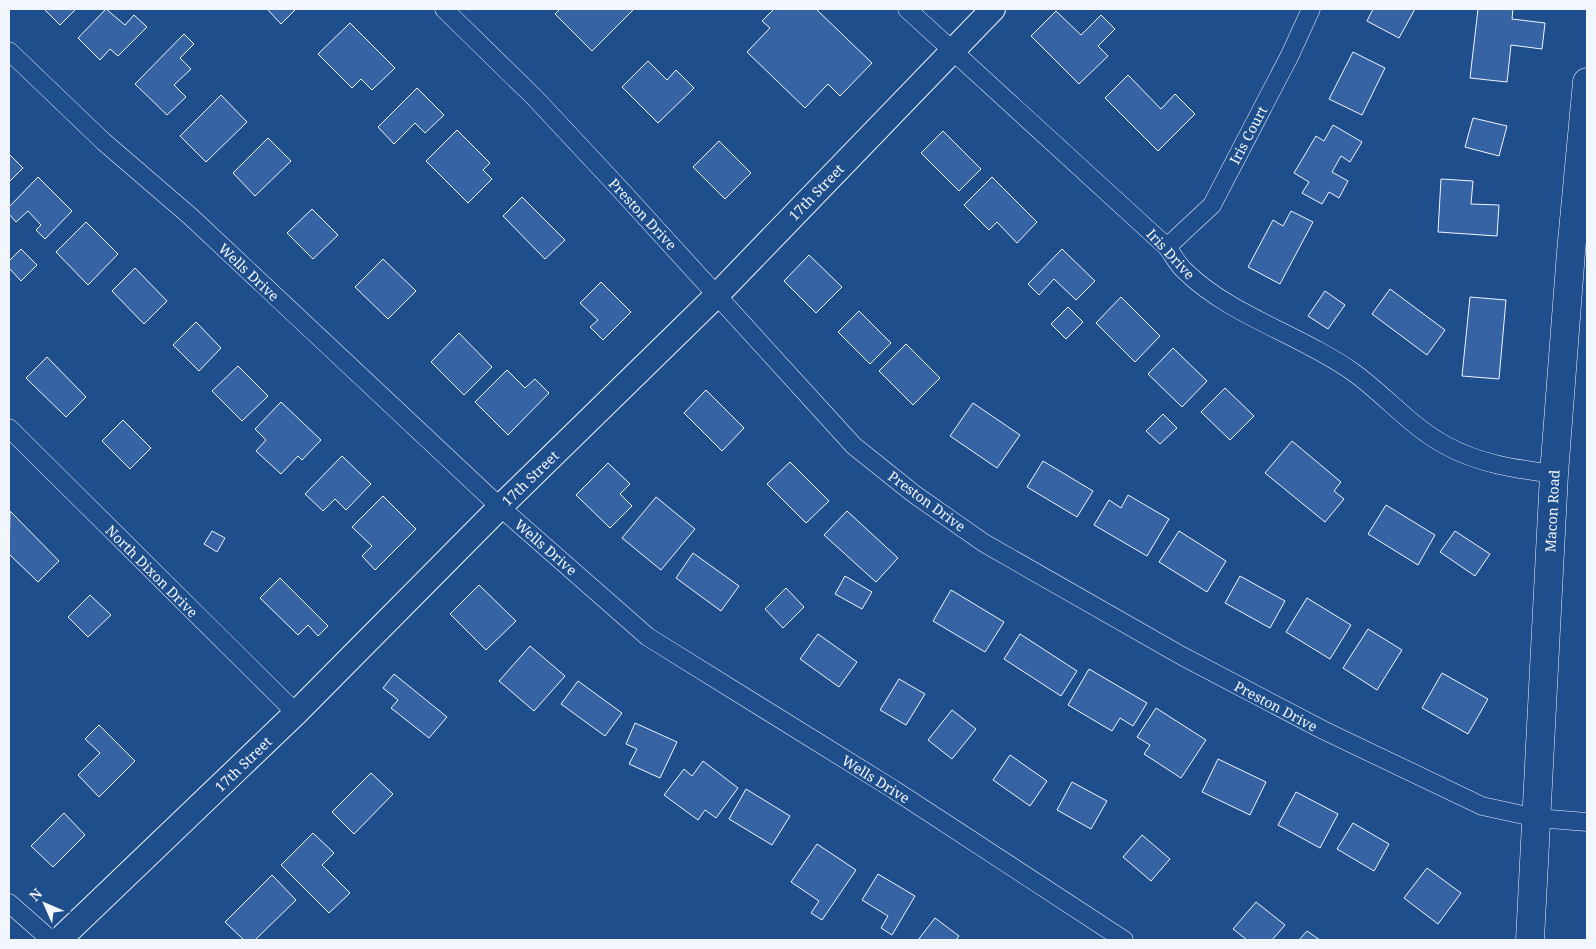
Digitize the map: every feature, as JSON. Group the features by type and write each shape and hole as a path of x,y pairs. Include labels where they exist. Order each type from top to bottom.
{"main road":[{"name":"Macon Road","path":"1530,940 1554,474 1579,251 1587,98"}],"street":[{"name":"Preston Drive","path":"444,9 541,105 854,446 914,494 984,543 1182,656 1322,730 1482,806 1537,818 1587,822"},
{"name":"Iris Drive","path":"907,9 1167,247 1184,270 1213,295 1319,350 1354,373 1416,426 1445,445 1476,459 1508,468 1554,474"},
{"name":"17th Street","path":"59,940 296,713 500,507 717,295 993,9"},
{"name":"Iris Court","path":"1167,247 1212,205 1290,55 1311,9"},
{"name":"Wells Drive","path":"9,51 104,142 190,216 500,507 648,637 893,788 1124,940"},
{"name":"North Dixon Drive","path":"9,428 296,713"},
{"path":"9,903 51,940"}],"building":[{"path":"44,9 76,9 60,25"},
{"path":"106,9 125,25 134,15 147,27 118,56 110,49 100,60 78,38"},
{"path":"267,9 296,9 281,24"},
{"path":"560,9 634,9 592,51 555,14"},
{"path":"774,9 816,9 872,63 840,96 828,84 805,108 747,52 770,28 762,21"},
{"path":"1373,9 1415,9 1399,38 1367,21"},
{"path":"1478,9 1513,9 1512,19 1545,23 1542,49 1511,45 1507,82 1470,78"},
{"path":"1056,11 1081,35 1101,15 1115,29 1098,46 1108,56 1079,84 1031,36"},
{"path":"350,23 395,68 372,90 361,79 352,88 318,54"},
{"path":"184,34 194,44 180,58 191,69 174,85 186,97 167,115 135,84"},
{"path":"1353,52 1385,68 1362,115 1329,99"},
{"path":"648,61 667,80 676,70 694,88 658,123 622,87"},
{"path":"1128,75 1161,109 1175,94 1195,114 1158,151 1105,98"},
{"path":"417,88 444,115 425,133 415,123 394,144 378,127"},
{"path":"221,95 247,122 206,162 180,136"},
{"path":"1473,118 1507,126 1499,156 1465,147"},
{"path":"1333,125 1362,142 1350,162 1341,156 1332,172 1348,181 1339,198 1329,192 1322,204 1302,193 1309,182 1294,173 1316,136 1324,141"},
{"path":"457,130 490,163 483,170 492,179 468,203 426,161"},
{"path":"943,131 981,169 959,191 921,153"},
{"path":"268,138 291,161 255,196 233,173"},
{"path":"719,141 751,173 725,199 693,167"},
{"path":"9,154 23,168 9,182"},
{"path":"38,177 72,211 45,239 36,230 41,225 28,211 16,222 9,214 9,207"},
{"path":"992,177 1037,222 1017,243 997,222 989,230 964,205"},
{"path":"1441,179 1473,181 1471,204 1499,205 1497,236 1438,232"},
{"path":"522,197 565,240 545,259 503,216"},
{"path":"312,209 338,235 313,259 287,233"},
{"path":"1291,211 1313,222 1280,284 1248,267 1273,220 1283,226"},
{"path":"86,222 118,254 88,285 56,252"},
{"path":"21,249 37,265 21,281 9,268 9,261"},
{"path":"1062,249 1095,281 1076,300 1054,279 1039,295 1028,284"},
{"path":"809,255 842,287 816,313 784,281"},
{"path":"383,259 416,291 388,319 355,287"},
{"path":"135,268 167,301 144,324 112,291"},
{"path":"601,282 631,312 603,340 590,327 598,320 580,303"},
{"path":"1390,289 1445,330 1427,355 1372,314"},
{"path":"1325,291 1345,305 1328,329 1308,316"},
{"path":"1121,297 1160,336 1135,362 1096,323"},
{"path":"1470,297 1506,300 1499,379 1462,376"},
{"path":"1068,307 1083,322 1066,339 1051,324"},
{"path":"859,311 891,343 870,364 838,332"},
{"path":"196,322 221,348 199,371 173,345"},
{"path":"459,333 492,367 464,395 431,362"},
{"path":"906,344 940,378 913,405 879,371"},
{"path":"1173,348 1207,381 1182,407 1148,374"},
{"path":"47,357 86,397 66,417 26,378"},
{"path":"238,366 268,396 242,421 212,391"},
{"path":"507,370 525,388 535,379 549,393 508,435 475,402"},
{"path":"1225,388 1254,416 1230,440 1201,412"},
{"path":"706,390 744,428 722,451 684,413"},
{"path":"281,402 321,440 302,460 298,456 281,474 256,451 266,440 255,429"},
{"path":"973,403 1020,435 997,468 950,436"},
{"path":"1163,414 1177,428 1160,444 1146,431"},
{"path":"123,420 151,448 130,469 102,441"},
{"path":"1292,441 1341,482 1334,491 1344,499 1325,522 1265,473"},
{"path":"342,456 371,484 346,510 335,499 323,511 305,494"},
{"path":"1043,461 1093,491 1077,517 1027,487"},
{"path":"790,462 829,501 806,523 767,484"},
{"path":"608,463 630,484 620,494 632,506 610,528 576,495"},
{"path":"1128,495 1169,519 1147,556 1094,525 1109,500 1121,508"},
{"path":"383,496 416,529 375,570 362,556 372,546 352,527"},
{"path":"656,497 695,529 661,570 622,538"},
{"path":"1386,505 1435,535 1418,565 1368,534"},
{"path":"10,511 59,561 38,582 9,554"},
{"path":"847,511 898,558 876,582 824,535"},
{"path":"212,531 225,538 217,552 204,544"},
{"path":"1179,531 1226,561 1207,592 1159,562"},
{"path":"1455,531 1490,554 1475,576 1440,552"},
{"path":"693,553 739,586 721,611 676,578"},
{"path":"845,576 872,592 862,609 835,594"},
{"path":"1240,576 1285,601 1270,628 1225,603"},
{"path":"280,578 328,626 318,636 308,625 298,635 260,598"},
{"path":"479,585 516,621 486,650 450,614"},
{"path":"786,588 804,607 783,628 765,609"},
{"path":"951,590 1004,622 985,652 933,621"},
{"path":"90,595 111,615 88,637 68,617"},
{"path":"1307,598 1351,625 1330,659 1286,632"},
{"path":"1368,629 1402,650 1377,690 1343,668"},
{"path":"818,634 857,662 839,687 800,659"},
{"path":"1020,634 1077,671 1061,696 1004,659"},
{"path":"530,646 565,676 534,711 499,681"},
{"path":"1089,669 1147,703 1133,726 1120,718 1112,731 1068,705"},
{"path":"1442,673 1488,699 1468,734 1422,708"},
{"path":"394,674 447,717 429,738 391,708 398,700 383,688"},
{"path":"899,679 925,694 906,725 880,710"},
{"path":"578,681 622,713 605,736 561,704"},
{"path":"1156,708 1206,740 1181,778 1144,754 1150,745 1137,737"},
{"path":"952,710 976,729 952,759 928,740"},
{"path":"635,723 677,742 660,778 629,764 637,749 626,744"},
{"path":"99,725 135,761 99,797 78,775 100,753 85,739"},
{"path":"1010,755 1047,781 1030,806 993,780"},
{"path":"1218,759 1266,782 1250,815 1202,792"},
{"path":"703,761 738,788 716,818 705,810 698,820 664,795 684,769 692,776"},
{"path":"371,773 393,794 354,834 332,812"},
{"path":"1072,782 1107,801 1091,829 1057,810"},
{"path":"746,789 790,816 772,845 729,819"},
{"path":"1296,792 1338,814 1320,848 1278,825"},
{"path":"64,813 85,835 53,867 31,846"},
{"path":"1353,823 1389,844 1374,871 1337,849"},
{"path":"313,833 334,853 322,865 350,893 329,913 281,865"},
{"path":"1142,835 1170,859 1151,881 1123,857"},
{"path":"817,844 856,870 822,920 811,913 819,901 791,882"},
{"path":"1427,868 1461,893 1438,924 1404,898"},
{"path":"878,874 915,896 892,935 881,928 888,916 862,900"},
{"path":"272,875 296,900 255,940 244,940 225,922"},
{"path":"1256,902 1285,925 1272,940 1247,940 1233,929"},
{"path":"935,918 959,936 956,940 918,940"},
{"path":"1307,931 1320,940 1299,940"}]}
